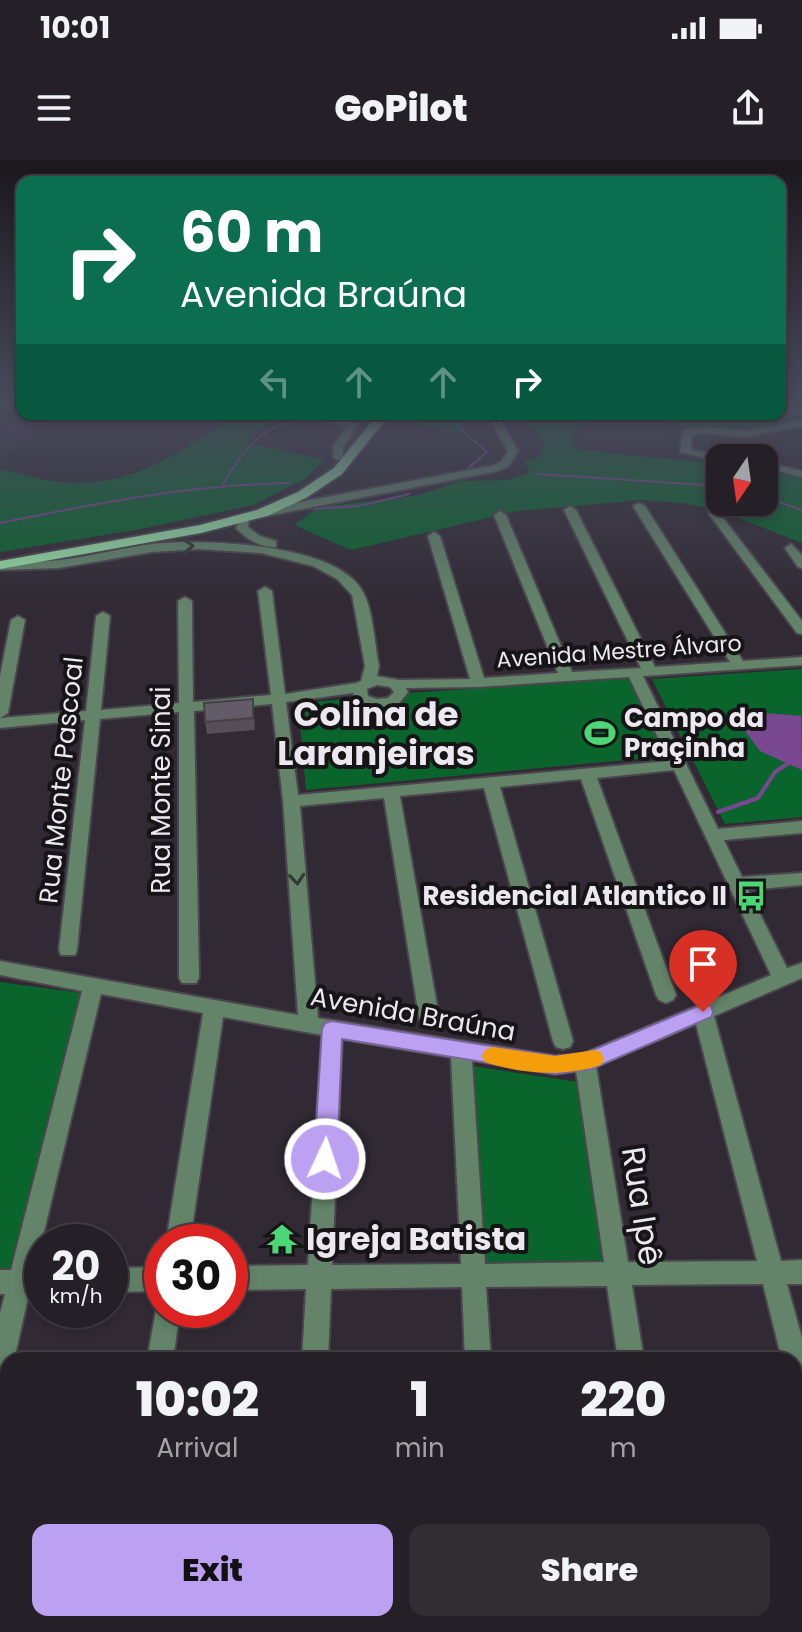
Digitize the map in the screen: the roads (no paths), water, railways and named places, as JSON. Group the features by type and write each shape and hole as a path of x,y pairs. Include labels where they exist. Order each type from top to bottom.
{"main road":[{"path":"0,558 177,527 242,512 301,487 324,469"},
{"path":"0,565 245,519 302,495 340,469"}],"street":[{"path":"262,513 495,469"},
{"path":"780,469 802,474"},
{"path":"639,506 739,665"},
{"path":"570,510 650,671"},
{"path":"500,515 566,676"},
{"path":"716,516 802,630"},
{"path":"0,565 59,564 152,548 199,545 261,549 317,563 342,576 358,594 372,666 362,688 369,703 395,700 396,686 385,673 369,593 362,581 352,572 324,558 256,539 242,528 245,519"},
{"path":"434,536 478,683"},
{"path":"791,548 802,564"},
{"path":"265,591 291,801 309,1025"},
{"name":"Rua Monte Sinai","path":"185,601 189,978"},
{"name":"Rua Monte Pascoal","path":"68,950 103,616"},
{"path":"0,713 18,620"},
{"name":"Avenida Mestre Álvaro","path":"396,686 802,661"},
{"path":"634,672 782,978"},
{"path":"0,723 396,686"},
{"path":"291,801 678,765"},
{"path":"587,772 666,995"},
{"path":"490,781 563,1041"},
{"path":"391,790 429,1017"},
{"path":"714,835 802,827"},
{"path":"738,884 802,879"},
{"name":"Avenida Braúna","path":"0,968 309,1025 555,1065 585,1062 802,970"},
{"path":"3,1352 93,985"},
{"path":"181,1224 214,1008"},
{"path":"703,1012 793,1352"},
{"path":"315,1352 332,1029"},
{"path":"461,1051 478,1352"},
{"name":"Rua Ipê","path":"585,1062 630,1352"},
{"path":"248,1278 802,1272"},
{"path":"161,1352 165,1328"}],"waterway":[{"path":"223,484 233,469"},
{"path":"538,474 706,485"},
{"path":"0,523 180,491 290,483"},
{"path":"310,509 359,506 409,494"},
{"path":"778,502 802,510"},
{"path":"718,812 758,798 775,772 792,761"}],"place":[{"name":"Campo da Praçinha","path":"600,733"},
{"name":"Residencial Atlantico II","path":"751,896"},
{"name":"Igreja Batista","path":"282,1239"}],"district":[{"name":"Colina de Laranjeiras","path":"376,734"}]}
